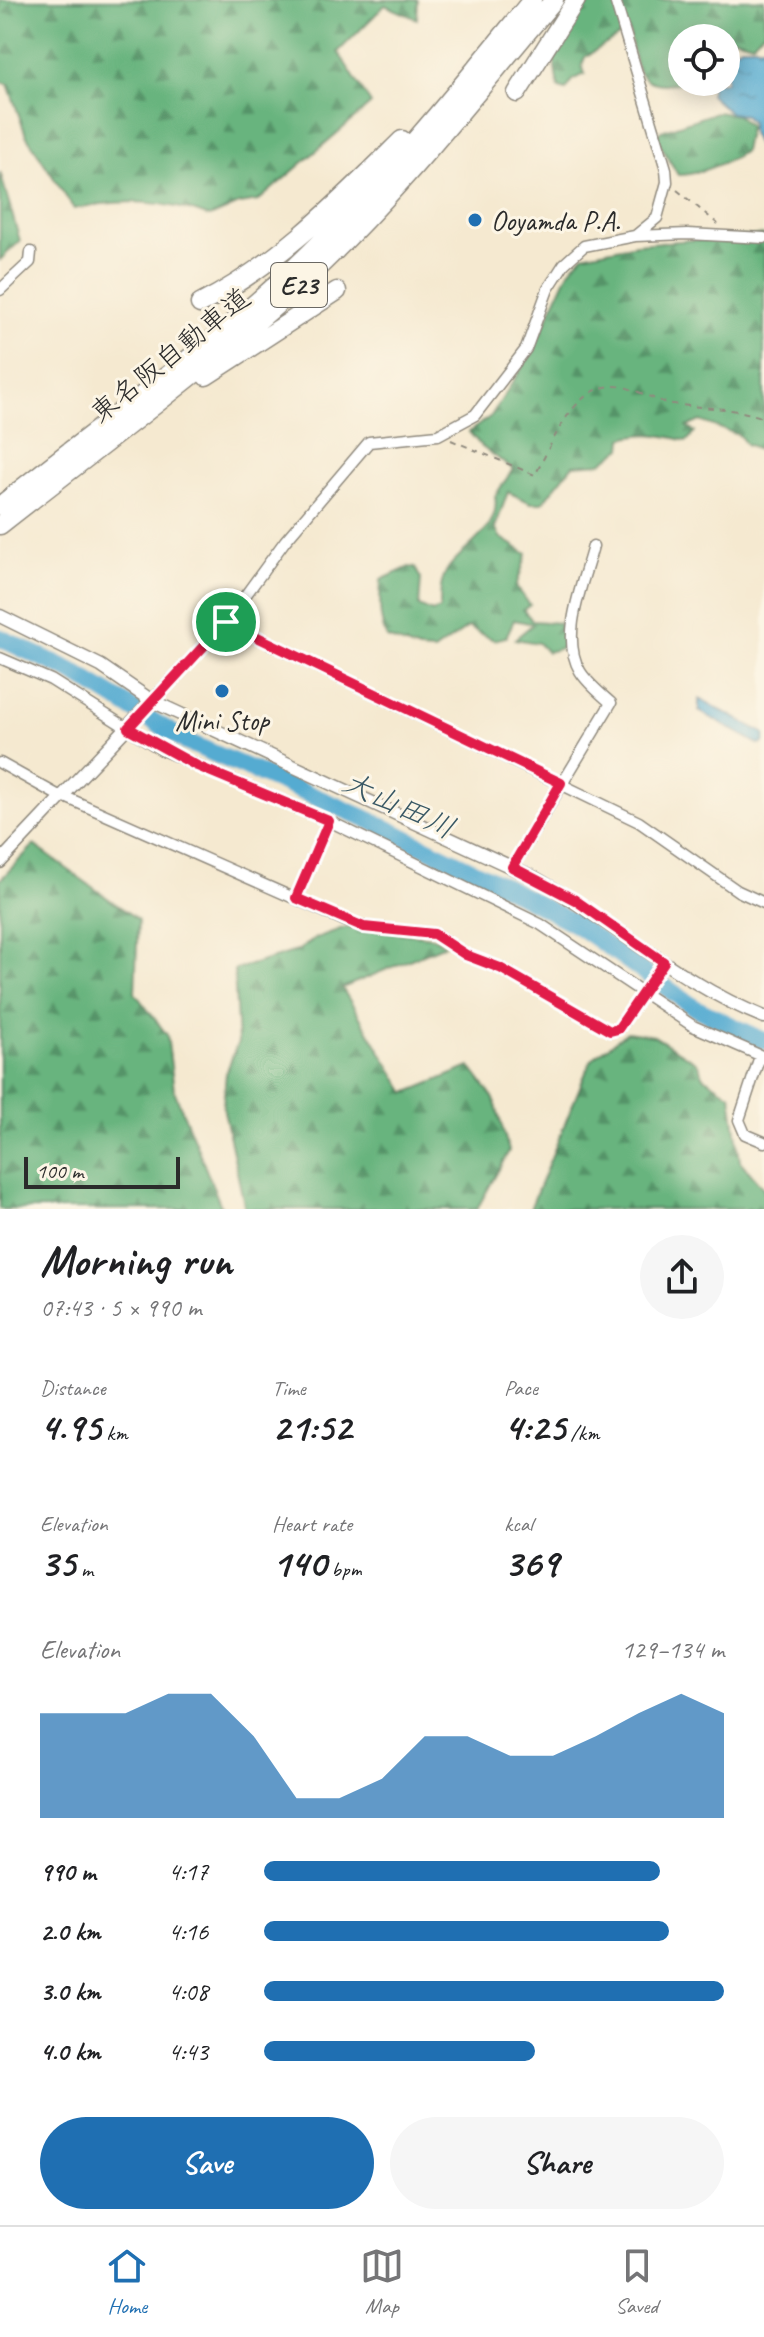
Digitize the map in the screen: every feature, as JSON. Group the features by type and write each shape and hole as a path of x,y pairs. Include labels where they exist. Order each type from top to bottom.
{"highway":[{"name":"東名阪自動車道","path":"0,506 234,322 288,274 388,173 532,0"},
{"name":"東名阪自動車道","path":"0,525 145,412 300,284 356,229 554,0"},
{"path":"517,93 576,0"},
{"path":"200,304 238,285 282,254 482,61"},
{"path":"145,412 169,403 337,291"}],"street":[{"path":"615,0 667,182 657,218 635,236"},
{"path":"0,862 226,622 285,541 369,442 438,435 475,415 526,349 548,289 564,264 584,246 635,236 764,238"},
{"path":"0,290 30,262 31,252"},
{"path":"512,867 611,703 587,680 574,655 574,619 593,546"},
{"path":"0,616 101,666 151,703 512,867 575,900 664,962 736,1006 764,1017"},
{"path":"226,622 639,822 738,891 764,903"},
{"path":"0,658 51,680 197,766 329,821 562,935 643,993 705,1032 762,1056 739,1120 745,1134 764,1142"},
{"path":"0,763 62,796 364,927 434,934 466,955 500,968 610,1031 618,1029 664,962"},
{"path":"296,898 329,821"}],"path":[{"path":"667,182 722,227 740,236"},
{"path":"438,435 535,475 568,414 587,396 613,386 672,404 708,405 764,418"}],"green space":[{"path":"0,0 418,0 417,19 385,5 338,52 371,104 258,201 239,204 210,217 177,207 143,202 108,203 74,209 26,135 8,84 0,82"},
{"path":"593,0 764,0 764,31 752,43 740,40 740,24 668,24 668,84 647,80 641,74 629,30 585,57 582,65 585,74 573,80 566,90 559,88 556,48 566,30"},
{"path":"717,112 737,115 749,126 744,151 712,167 678,175 656,137 661,131"},
{"path":"0,172 20,241 0,260"},
{"path":"764,235 764,451 746,444 739,435 700,421 687,427 695,432 687,441 655,435 623,438 622,448 601,463 573,465 542,503 531,503 508,492 495,528 500,537 527,554 516,586 530,605 523,610 533,621 559,623 567,637 562,648 547,652 538,643 515,639 533,624 514,620 506,637 494,640 468,627 434,651 419,650 387,638 381,616 381,580 409,567 415,568 421,579 419,606 432,612 440,609 441,587 446,572 481,536 493,518 495,496 513,469 482,447 469,432 491,416 531,354 569,271 583,255 636,244"},
{"path":"34,845 138,920 135,993 167,1035 174,1090 222,1209 0,1209 0,880"},
{"path":"346,927 433,937 445,945 342,988 406,1093 470,1067 494,1099 509,1151 477,1209 245,1209 223,1106 226,1073 238,1042 234,970 297,951 316,938"},
{"path":"627,1032 654,1036 697,1063 704,1077 731,1095 740,1161 764,1189 764,1209 530,1209 591,1060"}],"water":[{"path":"764,46 764,152 760,151 751,133 751,123 744,115 730,113 711,96 740,96 740,47"},
{"path":"699,699 764,733 764,742 760,745 699,711"}],"waterway":[{"name":"大山田川","path":"0,638 71,671 187,742 369,820 502,885 577,925 695,1008 764,1041"}],"place":[{"name":"Ooyamda P.A.","path":"475,220"},
{"name":"Mini Stop","path":"222,691"}],"route":[{"path":"226,622 561,783 512,867 575,900 664,962 618,1029 610,1031 500,968 466,955 434,934 364,927 296,898 329,821 162,750 128,728 226,622"}]}
